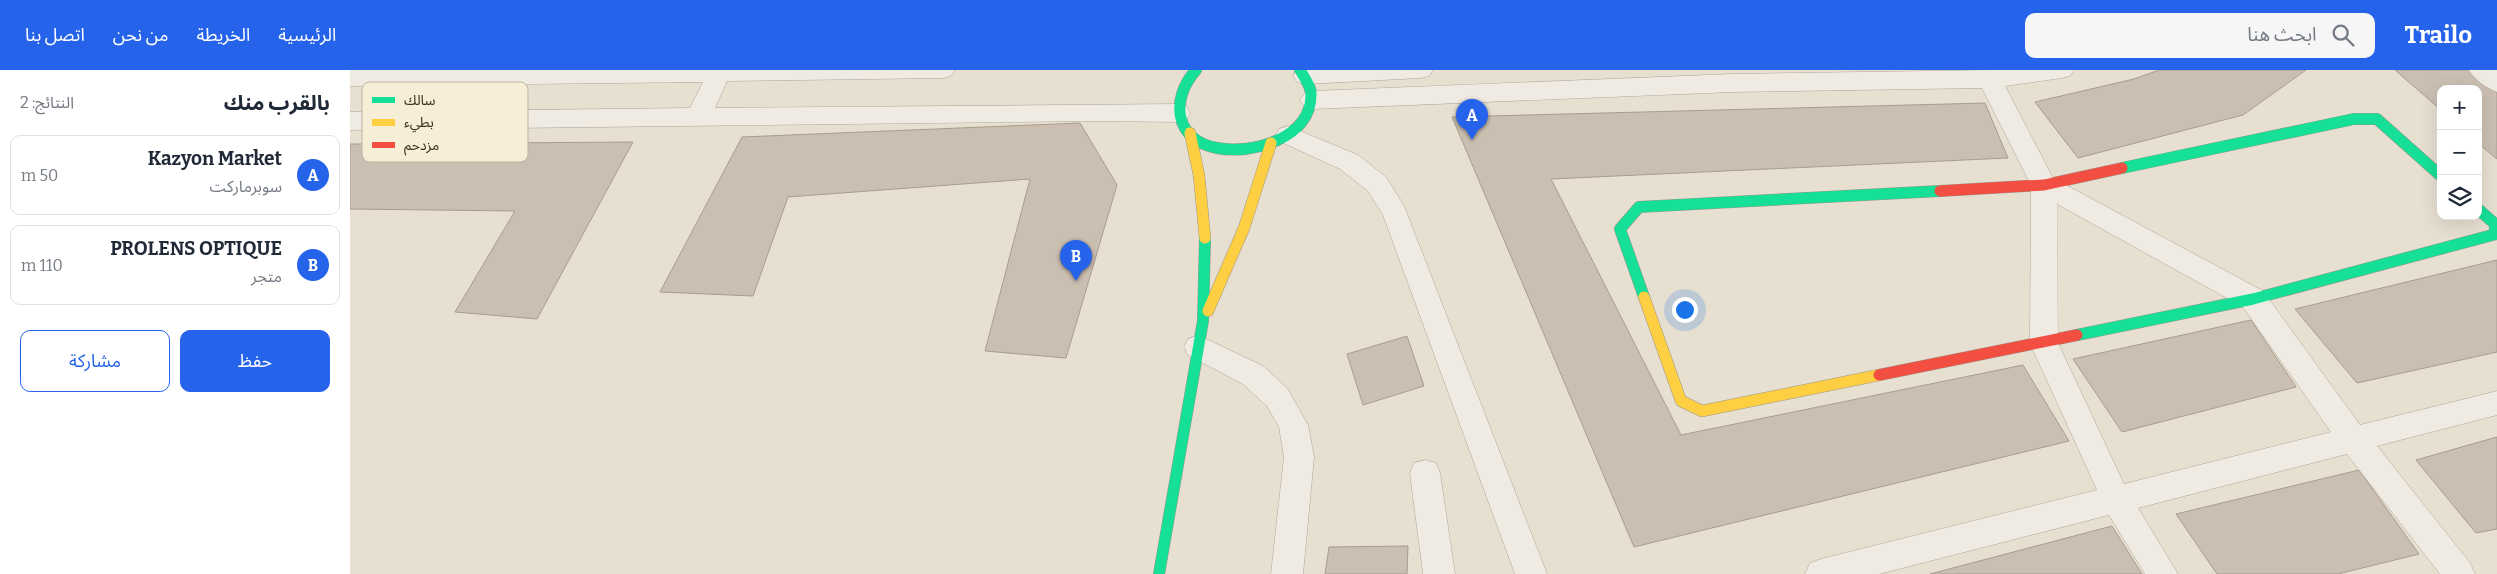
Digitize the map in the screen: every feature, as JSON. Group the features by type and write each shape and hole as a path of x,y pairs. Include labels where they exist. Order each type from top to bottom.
{"street":[{"path":"350,78 720,71 942,70"},
{"path":"1159,574 1201,334 1206,270 1204,221 1199,175 1177,97 1182,85 1196,70"},
{"path":"528,119 698,117 1184,123 1202,142 1218,147 1245,149 1280,139 1300,125 1308,113 1312,100 1311,88 1303,73 1420,70"},
{"path":"1312,100 1733,83 1990,78 2062,70"},
{"path":"2481,70 2497,83"},
{"path":"698,117 720,71"},
{"path":"1990,78 2044,186 2044,343 2116,499 2162,574"},
{"path":"2440,175 2377,119 2354,119 2044,186 1639,207 1620,229 1681,401 1702,411 2253,299 2496,234 2494,223 2482,212"},
{"path":"1201,334 1280,139"},
{"path":"1280,139 1349,162 1377,184 1395,213 1531,574"},
{"path":"2044,186 2253,299 2353,439 2459,574"},
{"path":"1201,334 1276,397 1293,425 1300,457 1287,574"},
{"path":"1821,574 2497,403"},
{"path":"1425,473 1439,574"}],"building":[{"path":"2159,70 2306,70 2243,115 2078,158 2035,102 2134,79"},
{"path":"2395,70 2472,70 2497,91 2497,159 2482,146 2482,85 2437,85 2437,107"},
{"path":"1985,103 2008,158 1551,179 1681,435 2023,365 2069,441 1634,547 1452,117"},
{"path":"1080,123 1117,185 1066,358 985,351 1030,179 788,197 753,296 660,292 742,137"},
{"path":"633,142 537,319 455,312 515,211 350,209 350,144 362,144 362,162 528,162 528,143"},
{"path":"2497,260 2497,352 2357,383 2295,309"},
{"path":"2251,320 2296,387 2122,432 2073,359"},
{"path":"1407,336 1424,386 1363,405 1347,354"},
{"path":"2497,437 2497,529 2476,533 2416,460"},
{"path":"2359,470 2419,554 2338,574 2217,574 2176,514"},
{"path":"2112,526 2142,574 1930,574"},
{"path":"1408,546 1407,574 1325,574 1329,547"}],"traffic: fast":[{"path":"1196,70 1186,81 1178,104 1184,126 1192,136 1203,143 1216,148 1230,149 1246,149 1277,140 1291,132 1302,122 1309,109 1311,91 1300,70"},
{"path":"2122,168 2354,119 2377,119 2440,175"},
{"path":"1644,297 1620,229 1639,207 1940,191"},
{"path":"2077,335 2253,299 2496,234 2494,223 2482,212"},
{"path":"1159,574 1203,321 1206,269 1205,238"}],"traffic: slow":[{"path":"1190,133 1199,175 1205,238"},
{"path":"1208,311 1244,228 1271,143"},
{"path":"1644,297 1681,401 1702,411 1879,375"}],"traffic: jam":[{"path":"1940,191 2044,185 2122,168"},
{"path":"1879,375 2077,335"}],"place":[{"name":"Kazyon Market","path":"1472,140"},
{"name":"PROLENS OPTIQUE","path":"1076,281"}]}
